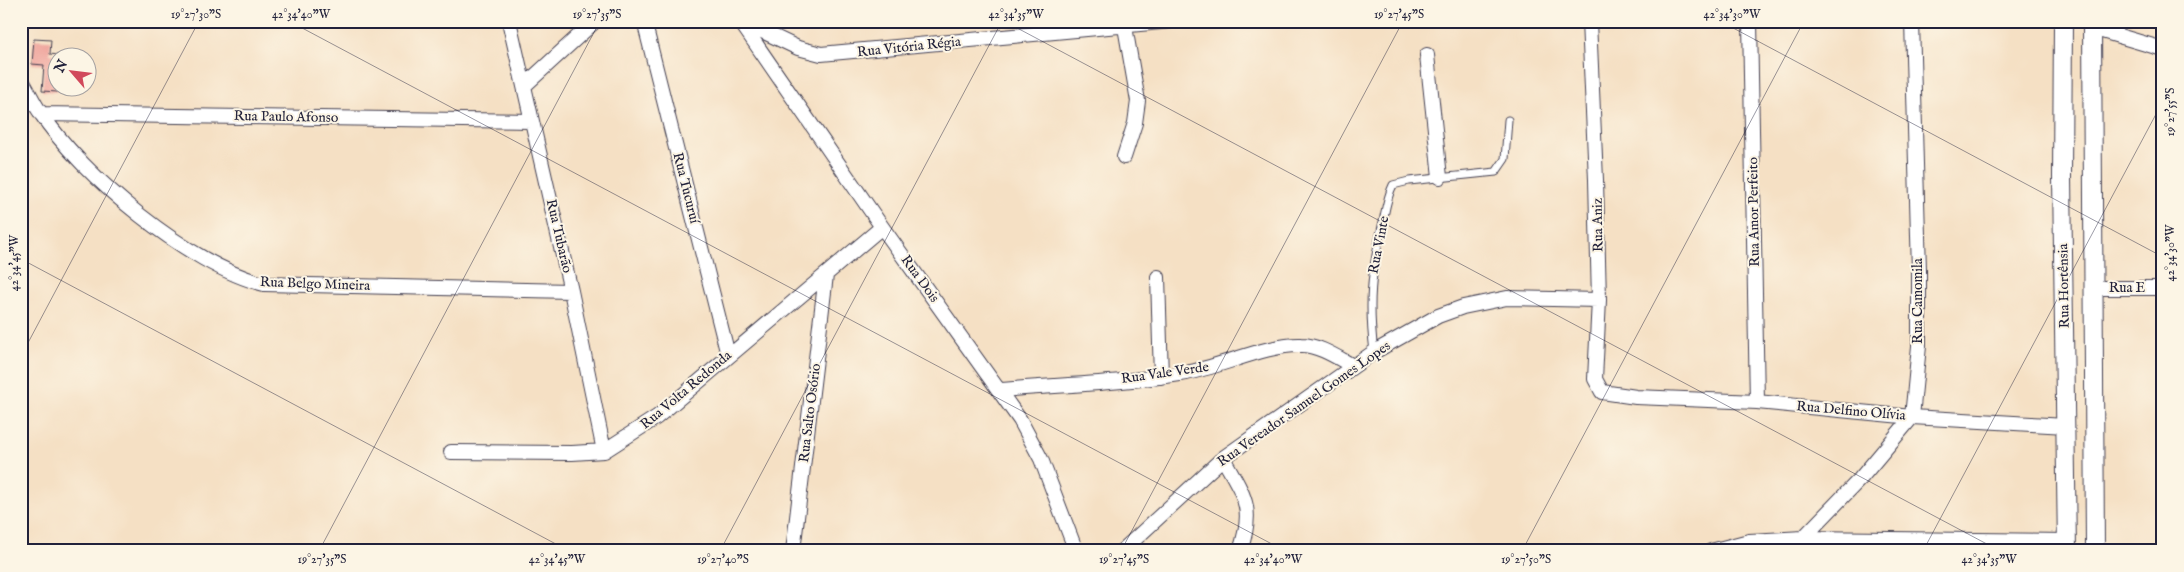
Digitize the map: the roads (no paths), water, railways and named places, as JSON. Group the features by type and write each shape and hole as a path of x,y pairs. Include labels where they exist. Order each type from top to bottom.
{"street":[{"name":"Rua Tubarão","path":"509,21 572,291 604,451"},
{"path":"524,86 595,21"},
{"name":"Rua Tucuruí","path":"644,21 728,355"},
{"name":"Rua Vitória Régia","path":"740,21 798,48 821,54 1172,21"},
{"name":"Rua Dois","path":"740,21 882,227 1020,420 1041,459 1076,551"},
{"name":"Rua Aniz","path":"1588,21 1596,180 1599,300 1595,379 1597,386 1602,392 1609,395 1636,397"},
{"name":"Rua Amor Perfeito","path":"1750,21 1758,402"},
{"name":"Rua Camomila","path":"1912,21 1919,301 1918,346 1912,417"},
{"name":"Rua Hortênsia","path":"2063,21 2062,177 2067,546"},
{"path":"1124,157 1135,123 1138,101 1125,24"},
{"path":"2092,25 2163,49"},
{"name":"Rua Hortênsia","path":"2092,25 2095,551"},
{"path":"1427,55 1440,177"},
{"name":"Rua Belgo Mineira","path":"21,79 41,114 78,159 126,203 198,256 246,280 264,284 572,291"},
{"name":"Rua Paulo Afonso","path":"41,114 532,121"},
{"name":"Rua Volta Redonda","path":"451,452 572,453 604,451 657,417 728,355 882,227"},
{"name":"Rua Salto Osório","path":"793,551 826,275"},
{"path":"1158,277 1161,377"},
{"name":"Rua E","path":"2092,288 2163,288"},
{"name":"Rua Vereador Samuel Gomes Lopes","path":"1122,551 1223,458 1374,352 1438,316 1478,303 1531,297 1599,300"},
{"name":"Rua Vale Verde","path":"1000,390 1161,377 1209,368 1285,346 1302,345 1316,348 1353,366"},
{"name":"Rua Delfino Olívia","path":"1636,397 1758,402 1912,417 2066,426"},
{"path":"1802,538 1860,479 1912,417"},
{"path":"1223,458 1244,494 1248,512 1246,532 1240,551"},
{"path":"1711,551 1749,541 1802,538 2067,546"}],"lane":[{"name":"Rua Vinte","path":"1374,352 1369,303 1375,255 1391,189 1397,183 1440,177 1493,173 1500,169 1506,152 1508,120"}]}
